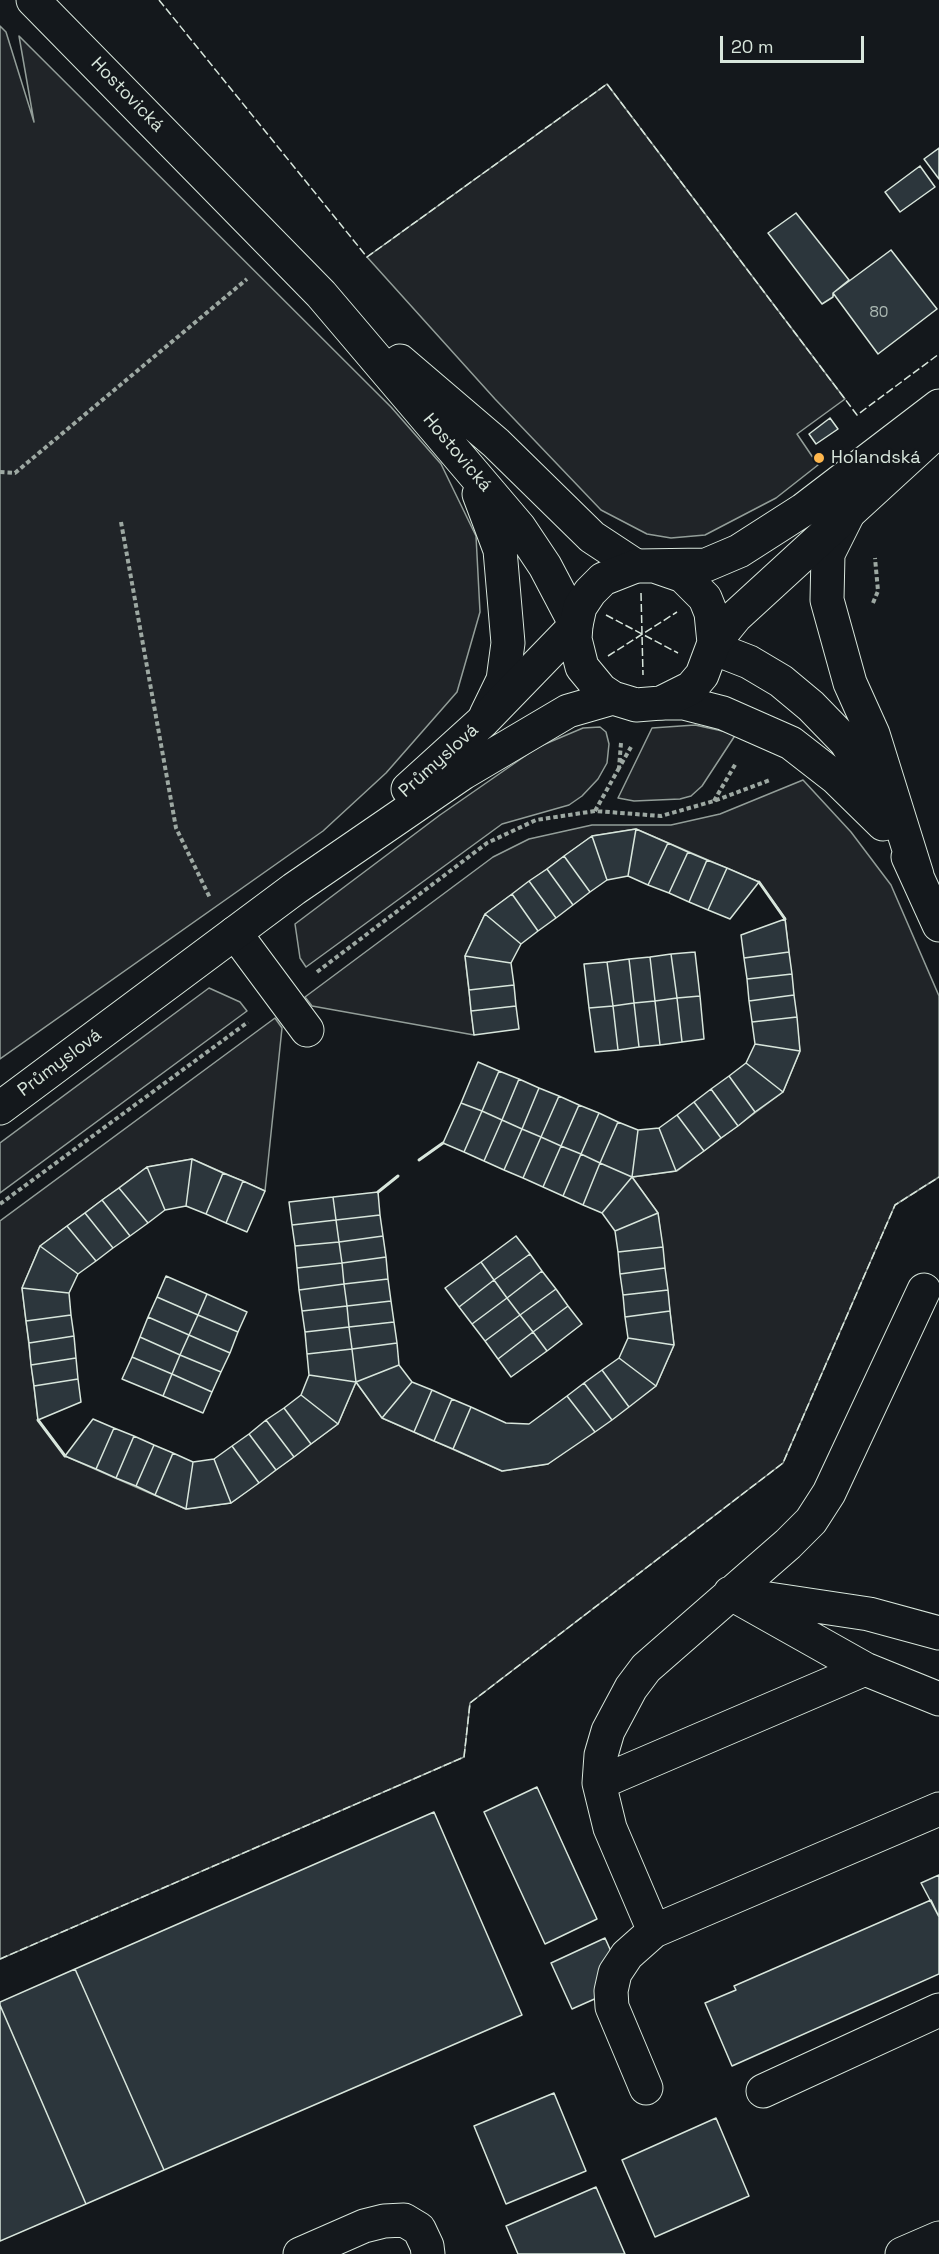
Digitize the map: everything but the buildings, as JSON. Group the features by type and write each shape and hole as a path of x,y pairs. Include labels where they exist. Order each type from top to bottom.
{"street":[{"name":"Hostovická","path":"33,0 321,294 533,546 576,625"},
{"name":"Hostovická","path":"321,294 496,443 583,529 645,566 683,576 705,598 711,613 714,645"},
{"name":"Hostovická","path":"939,406 803,510 739,551 706,565 645,566 603,579 580,607 574,639 582,667 595,685 613,698 636,705 661,703 691,688 702,675 714,645 736,616 939,430"},
{"path":"455,451 484,503 494,527 504,579 507,662 497,697 483,721"},
{"path":"851,509 828,554 827,600 850,683 879,750 899,825 928,868"},
{"name":"Průmyslová","path":"294,889 483,721 576,625"},
{"path":"714,645 781,681 846,742 928,868 939,926"},
{"name":"Průmyslová","path":"0,1108 294,889 502,748 568,711 613,698"},
{"path":"661,703 697,705 744,720 791,743 837,778 928,868"},
{"path":"235,933 307,1030"},
{"path":"654,1931 610,1828 599,1783 601,1755 608,1731 631,1688 665,1649 788,1544 811,1521 829,1493 924,1290"},
{"path":"730,1593 869,1614 939,1634"},
{"path":"730,1593 865,1669 939,1699"},
{"path":"599,1783 865,1669"},
{"path":"646,2088 612,2007 611,1991 615,1973 627,1955 654,1931 939,1809"},
{"path":"764,2091 939,2010"},
{"path":"300,2254 364,2226 384,2221 404,2220 419,2229 428,2254"},
{"path":"902,2254 939,2238"}],"path":[{"path":"0,472 15,473 280,251"},
{"path":"121,522 176,828 213,902 235,933"},
{"path":"0,1204 282,998 487,843 536,820 595,811 661,816 714,801 815,761"},
{"path":"595,811 619,768"}],"shaded area":[{"path":"0,26 6,32 34,122 19,36 391,407 441,464 476,536 480,612 457,692 386,773 323,831 0,1059"},
{"path":"607,84 845,399 797,434 818,465 776,498 705,535 671,538 647,534 601,510 495,399 367,257"},
{"path":"695,725 736,734 702,786 691,796 680,799 634,801 618,798 652,728"},
{"path":"600,727 606,732 609,744 607,763 598,779 582,796 569,805 502,824 306,967 300,958 295,924 440,815 538,747 583,728"},
{"path":"803,780 851,832 891,885 939,996 939,1177 895,1205 783,1463 470,1703 464,1757 0,1959 0,1221 275,1018 282,1028 265,1191 192,1159 147,1167 40,1246 22,1288 38,1420 65,1456 186,1509 231,1503 338,1424 356,1382 382,1418 502,1471 548,1464 656,1386 674,1345 658,1213 632,1177 677,1171 783,1092 800,1051 785,918 759,882 636,829 592,836 485,914 465,956 474,1035 312,1006 305,997 493,857 529,839 592,825 671,825 720,814"},
{"path":"209,988 240,1002 247,1011 0,1193 0,1143"}],"fence":[{"path":"159,0 367,257 607,84 857,415 939,354"},
{"path":"641,593 643,675"},
{"path":"608,656 677,612"},
{"path":"606,615 678,653"},
{"path":"0,1959 464,1757 470,1703 783,1463 895,1205 939,1177"}],"wall":[{"path":"759,882 785,919"},
{"path":"419,1160 443,1143"},
{"path":"378,1192 398,1176"},
{"path":"38,1420 65,1456"}],"place":[{"name":"Holandská","path":"819,458"}]}
